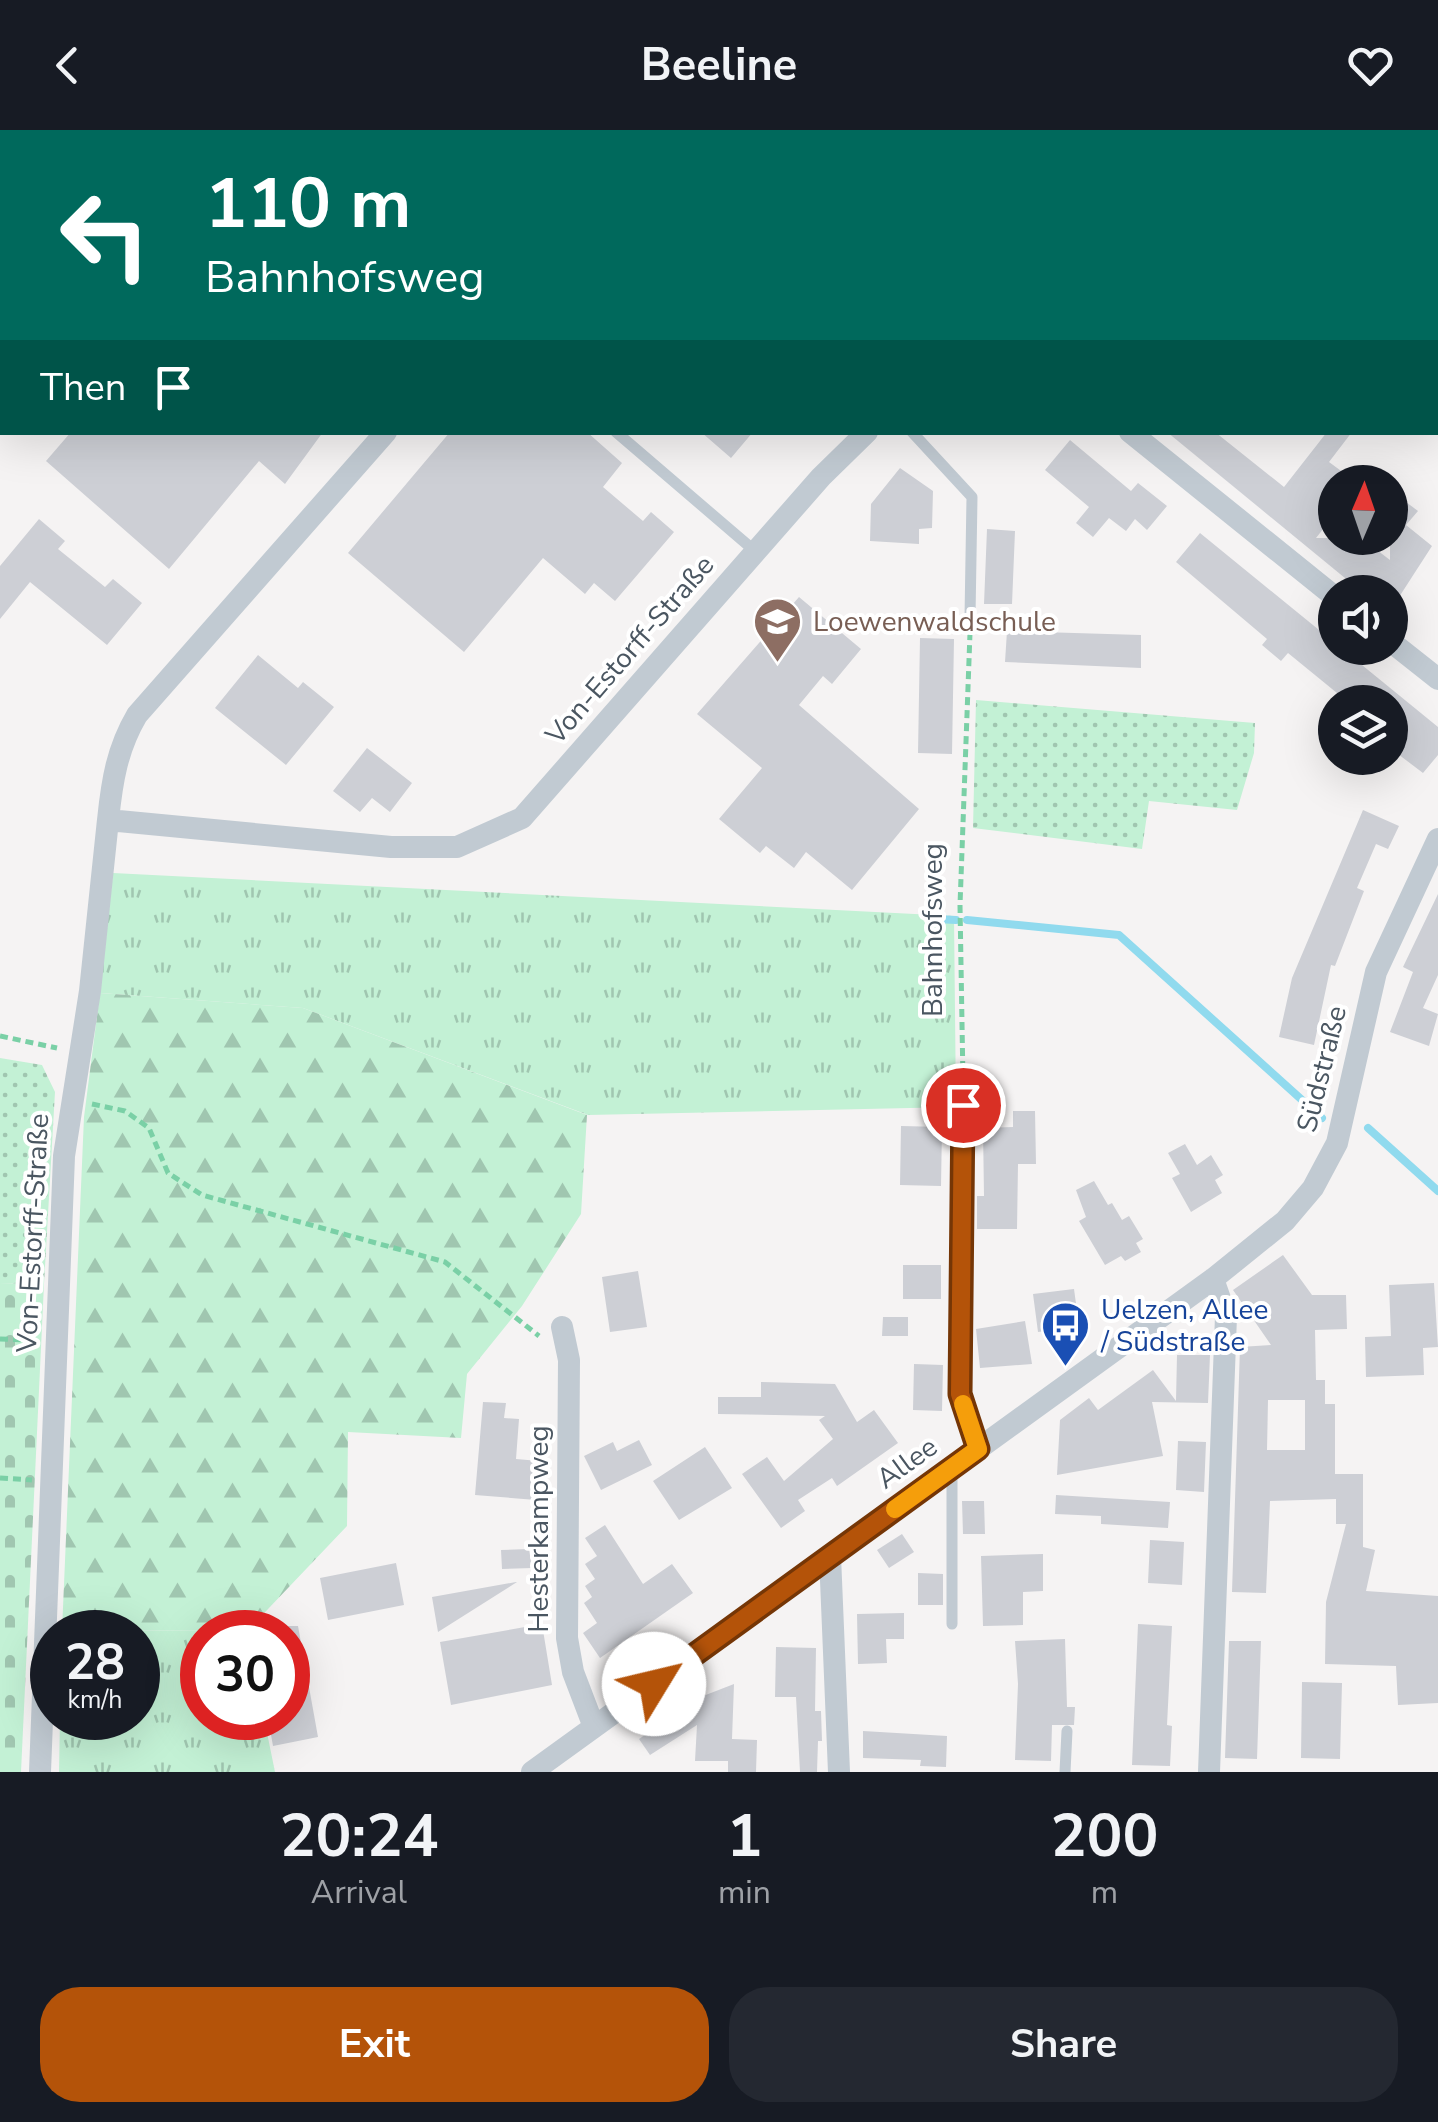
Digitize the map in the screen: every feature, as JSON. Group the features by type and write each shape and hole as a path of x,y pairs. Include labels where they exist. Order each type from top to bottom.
{"street":[{"name":"Von-Estorff-Straße","path":"40,1772 56,1341 71,1099 114,769 123,738 137,714 383,435"},
{"name":"Von-Estorff-Straße","path":"108,820 391,847 457,847 522,818 864,435"},
{"path":"1134,435 1318,583"},
{"path":"1408,655 1438,679"},
{"name":"Südstraße","path":"1213,1279 1285,1221 1313,1188 1337,1143 1376,972 1438,839"},
{"path":"963,1105 960,1394 978,1449"},
{"path":"1209,1772 1226,1316 1213,1279"},
{"name":"Allee","path":"532,1772 1213,1279"},
{"name":"Hesterkampweg","path":"562,1327 569,1360 567,1638 573,1672 594,1727"},
{"path":"830,1556 839,1772"}],"lane":[{"path":"620,435 756,552"},
{"path":"915,435 972,498 970,617"},
{"path":"952,1467 952,1624"},
{"path":"1065,1772 1067,1731"}],"path":[{"name":"Bahnhofsweg","path":"963,1105 960,905 970,617"},
{"path":"0,1036 80,1052"},
{"path":"71,1099 126,1111 149,1128 168,1173 202,1195 446,1262 569,1360"},
{"path":"0,1339 56,1341"},
{"path":"0,1478 50,1481"}],"green space":[{"path":"976,700 1255,723 1254,753 1237,810 1149,801 1142,849 973,828"},
{"path":"113,873 954,916 956,1107 588,1115 303,1008 100,993"},
{"path":"100,993 303,1008 587,1115 581,1214 522,1306 467,1374 461,1438 348,1432 347,1526 267,1610 180,1610 180,1630 160,1630 160,1610 63,1610 84,1117"},
{"path":"0,1058 42,1065 55,1092 44,1284 0,1283"},
{"path":"0,1283 44,1284 21,1772 0,1772"},
{"path":"160,1630 180,1630 180,1740 268,1740 275,1772 59,1772 60,1740 160,1740"}],"building":[{"path":"68,435 321,435 285,484 259,461 169,569 46,461"},
{"path":"447,435 590,435 622,463 603,487 643,521 651,512 674,532 615,601 594,583 585,594 543,558 464,652 348,553"},
{"path":"704,435 750,435 731,458"},
{"path":"1171,435 1219,435 1284,487 1325,435 1350,435 1329,462 1333,465 1318,465 1318,555 1383,555 1390,560 1390,555 1408,555 1408,527 1432,546 1408,583 1408,575 1341,575"},
{"path":"1070,440 1131,491 1138,483 1167,506 1147,530 1135,519 1126,531 1109,518 1093,537 1076,523 1089,507 1045,470"},
{"path":"900,468 933,491 932,528 919,529 919,544 870,541 871,504"},
{"path":"1408,504 1418,511 1408,523"},
{"path":"39,519 65,541 58,549 105,587 113,579 142,603 107,645 30,582 0,619 0,566"},
{"path":"987,529 1015,531 1012,604 984,604"},
{"path":"1200,533 1318,629 1318,665 1362,665 1386,685 1327,685 1288,653 1281,661 1262,645 1267,639 1176,562"},
{"path":"799,597 861,649 832,684 823,676 799,705 919,809 852,890 806,852 794,868 766,846 760,853 719,819 762,768 697,714"},
{"path":"1007,631 1141,635 1141,668 1005,662"},
{"path":"920,638 954,639 952,754 918,753"},
{"path":"258,655 298,688 303,682 334,707 286,765 215,708"},
{"path":"1408,703 1438,727 1438,755 1423,773 1408,762"},
{"path":"367,748 412,783 390,812 372,798 360,812 333,791"},
{"path":"1363,810 1399,826 1388,849 1376,844 1357,888 1364,891 1335,966 1331,965 1314,1045 1279,1037 1292,978"},
{"path":"1438,894 1438,975 1423,1008 1438,1014 1429,1046 1390,1032 1413,972 1403,967"},
{"path":"1013,1111 1035,1111 1036,1164 1018,1164 1017,1229 977,1229 977,1196 984,1196 983,1128 1013,1127"},
{"path":"901,1126 942,1127 941,1186 900,1185"},
{"path":"1185,1144 1197,1165 1211,1155 1223,1175 1215,1180 1222,1193 1191,1212 1172,1178 1180,1174 1168,1153"},
{"path":"1094,1181 1108,1205 1112,1203 1122,1220 1129,1216 1143,1239 1136,1243 1141,1252 1125,1261 1121,1256 1105,1265 1079,1221 1086,1217 1076,1190"},
{"path":"1283,1255 1312,1295 1346,1295 1347,1329 1315,1330 1316,1380 1325,1380 1325,1404 1335,1404 1335,1474 1363,1474 1363,1547 1375,1550 1366,1591 1438,1596 1438,1703 1398,1705 1396,1666 1325,1664 1326,1602 1346,1524 1336,1524 1336,1499 1270,1501 1266,1593 1232,1592 1240,1347 1271,1345 1233,1290","holes":["1268,1400 1305,1400 1305,1450 1267,1450"]},
{"path":"903,1265 941,1265 941,1299 903,1299"},
{"path":"638,1271 647,1327 610,1332 602,1277"},
{"path":"1434,1283 1438,1347 1423,1348 1424,1375 1366,1377 1365,1337 1391,1336 1389,1285"},
{"path":"1074,1289 1077,1311 1068,1313 1070,1328 1038,1332 1033,1294"},
{"path":"883,1317 908,1317 908,1336 882,1336"},
{"path":"1025,1321 1032,1364 980,1368 976,1329"},
{"path":"1177,1355 1210,1355 1208,1403 1152,1402 1163,1456 1057,1475 1060,1420 1089,1398 1098,1410 1153,1370 1176,1401"},
{"path":"914,1364 943,1365 942,1411 913,1410"},
{"path":"761,1382 835,1384 857,1422 874,1410 898,1443 837,1486 832,1478 798,1500 805,1511 781,1528 742,1474 767,1457 784,1481 833,1439 819,1420 825,1416 718,1414 718,1397 761,1397"},
{"path":"483,1402 506,1403 504,1418 519,1419 516,1459 539,1461 536,1500 475,1495"},
{"path":"639,1440 652,1465 601,1490 584,1456 613,1442 617,1451"},
{"path":"1178,1441 1206,1442 1204,1492 1176,1490"},
{"path":"705,1447 732,1488 679,1520 653,1481"},
{"path":"1056,1495 1170,1502 1168,1528 1101,1524 1101,1516 1055,1514"},
{"path":"962,1501 984,1501 985,1534 963,1534"},
{"path":"605,1525 643,1584 672,1564 693,1593 600,1658 583,1633 597,1623 584,1603 592,1597 585,1586 595,1579 585,1564 597,1556 585,1538"},
{"path":"902,1534 914,1552 889,1568 877,1550"},
{"path":"1150,1540 1184,1542 1182,1585 1148,1583"},
{"path":"529,1549 532,1568 502,1569 501,1550"},
{"path":"1043,1554 1043,1591 1023,1592 1023,1625 983,1626 981,1556"},
{"path":"396,1563 404,1605 328,1620 320,1578"},
{"path":"918,1573 943,1574 943,1605 918,1605"},
{"path":"517,1582 438,1632 432,1597"},
{"path":"904,1613 904,1639 886,1639 887,1663 858,1664 857,1614"},
{"path":"542,1624 552,1685 451,1705 440,1642"},
{"path":"1138,1624 1172,1626 1167,1725 1172,1726 1170,1766 1132,1765"},
{"path":"1065,1639 1067,1707 1075,1707 1074,1725 1052,1725 1051,1761 1015,1760 1015,1641"},
{"path":"1229,1641 1261,1641 1257,1759 1225,1758"},
{"path":"776,1647 816,1648 815,1711 821,1711 822,1741 818,1741 817,1772 800,1772 796,1697 775,1697"},
{"path":"1302,1682 1342,1683 1340,1759 1301,1758"},
{"path":"734,1684 732,1739 757,1740 756,1772 728,1772 728,1761 695,1761 697,1725 650,1755 639,1739 698,1698"},
{"path":"310,1693 318,1737 310,1739"},
{"path":"863,1731 947,1736 946,1767 920,1766 921,1760 863,1758"},
{"path":"272,1740 303,1740 273,1746"}],"waterway":[{"path":"936,919 956,920"},
{"path":"967,920 1119,935 1322,1118"},
{"path":"1368,1128 1438,1191"}],"slow traffic":[{"path":"895,1509 978,1449 963,1404"}],"place":[{"name":"Loewenwaldschule","path":"778,664"},
{"name":"Uelzen, Allee / Südstraße","path":"1066,1368"}],"route":[{"path":"654,1684 978,1449 960,1394 963,1105"}]}
